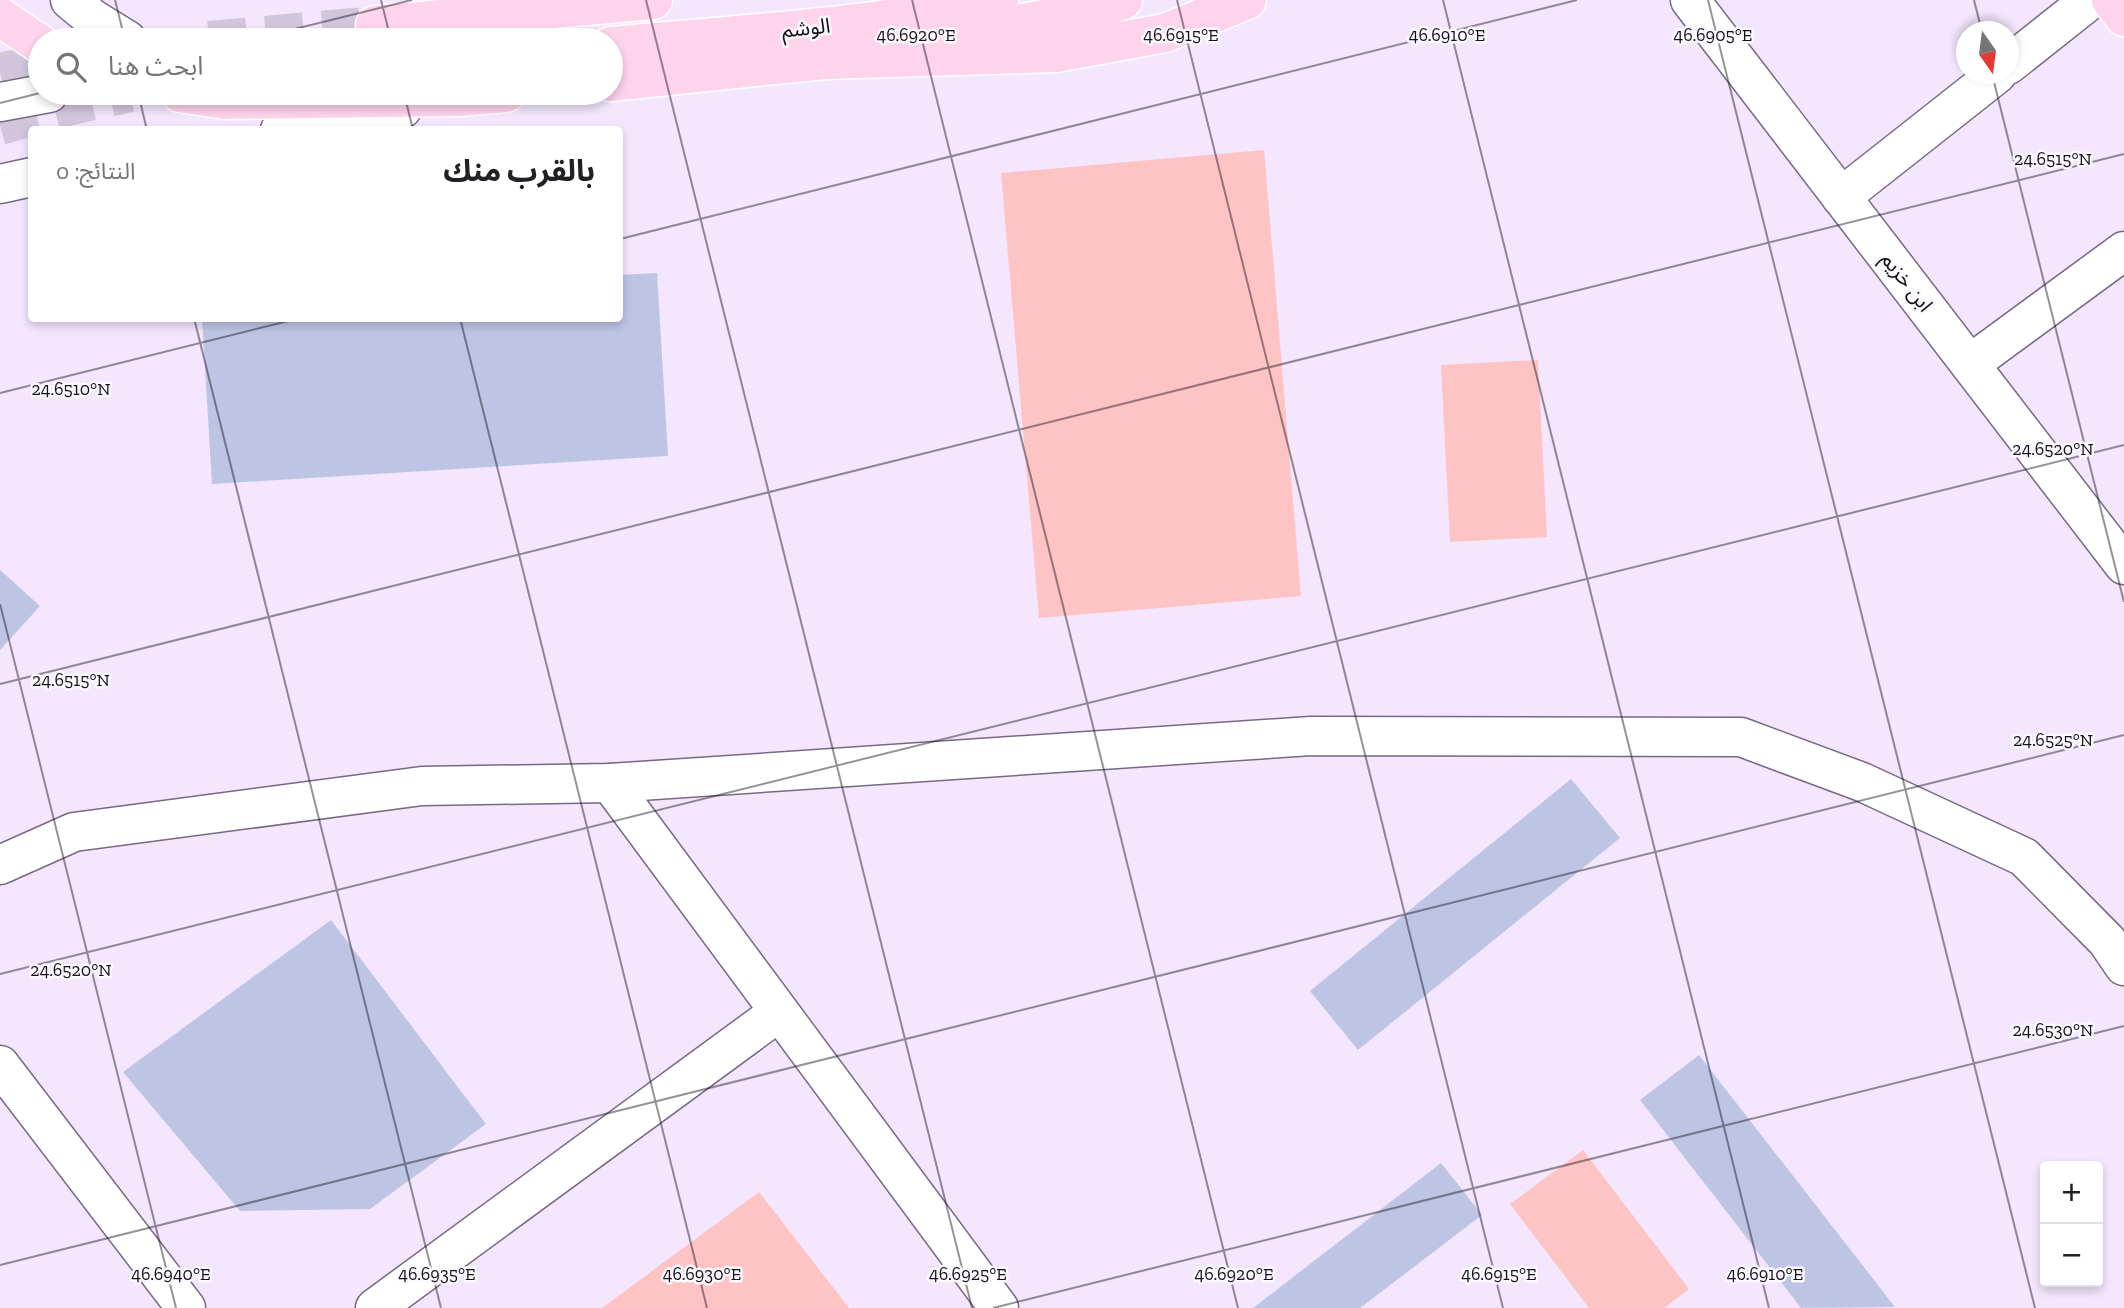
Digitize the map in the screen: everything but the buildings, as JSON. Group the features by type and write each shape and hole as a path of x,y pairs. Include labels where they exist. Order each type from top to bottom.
{"main road":[{"path":"375,25 653,0"},
{"name":"الوشم","path":"623,45 844,24 936,13 999,0"},
{"path":"825,60 1103,8 1123,0"},
{"path":"623,81 825,60 1056,53 1165,33 1247,0"},
{"path":"2111,0 2124,17"},
{"path":"0,17 28,36"}],"street":[{"path":"70,0 108,28"},
{"name":"ابن خزيم","path":"1690,0 2124,565"},
{"path":"2019,56 2090,0"},
{"path":"1841,197 1984,84"},
{"path":"0,102 28,97"},
{"path":"304,126 427,105"},
{"path":"0,184 28,178"},
{"path":"1969,363 2124,251"},
{"path":"0,865 74,832 422,786 610,783 1311,736 1741,737 1863,782 2024,858 2107,941 2124,966"},
{"path":"610,783 999,1308"},
{"path":"375,1308 779,1012"},
{"path":"0,1065 186,1308"}],"shaded area":[{"path":"1264,150 1301,596 1039,618 1001,173"},
{"path":"1538,360 1547,537 1450,542 1441,365"},
{"path":"1583,1150 1689,1289 1664,1308 1589,1308 1510,1204"},
{"path":"759,1192 849,1308 602,1308"}],"tunnel":[{"path":"342,28 375,25"},
{"path":"0,72 28,66"},
{"path":"0,126 76,105"}]}
